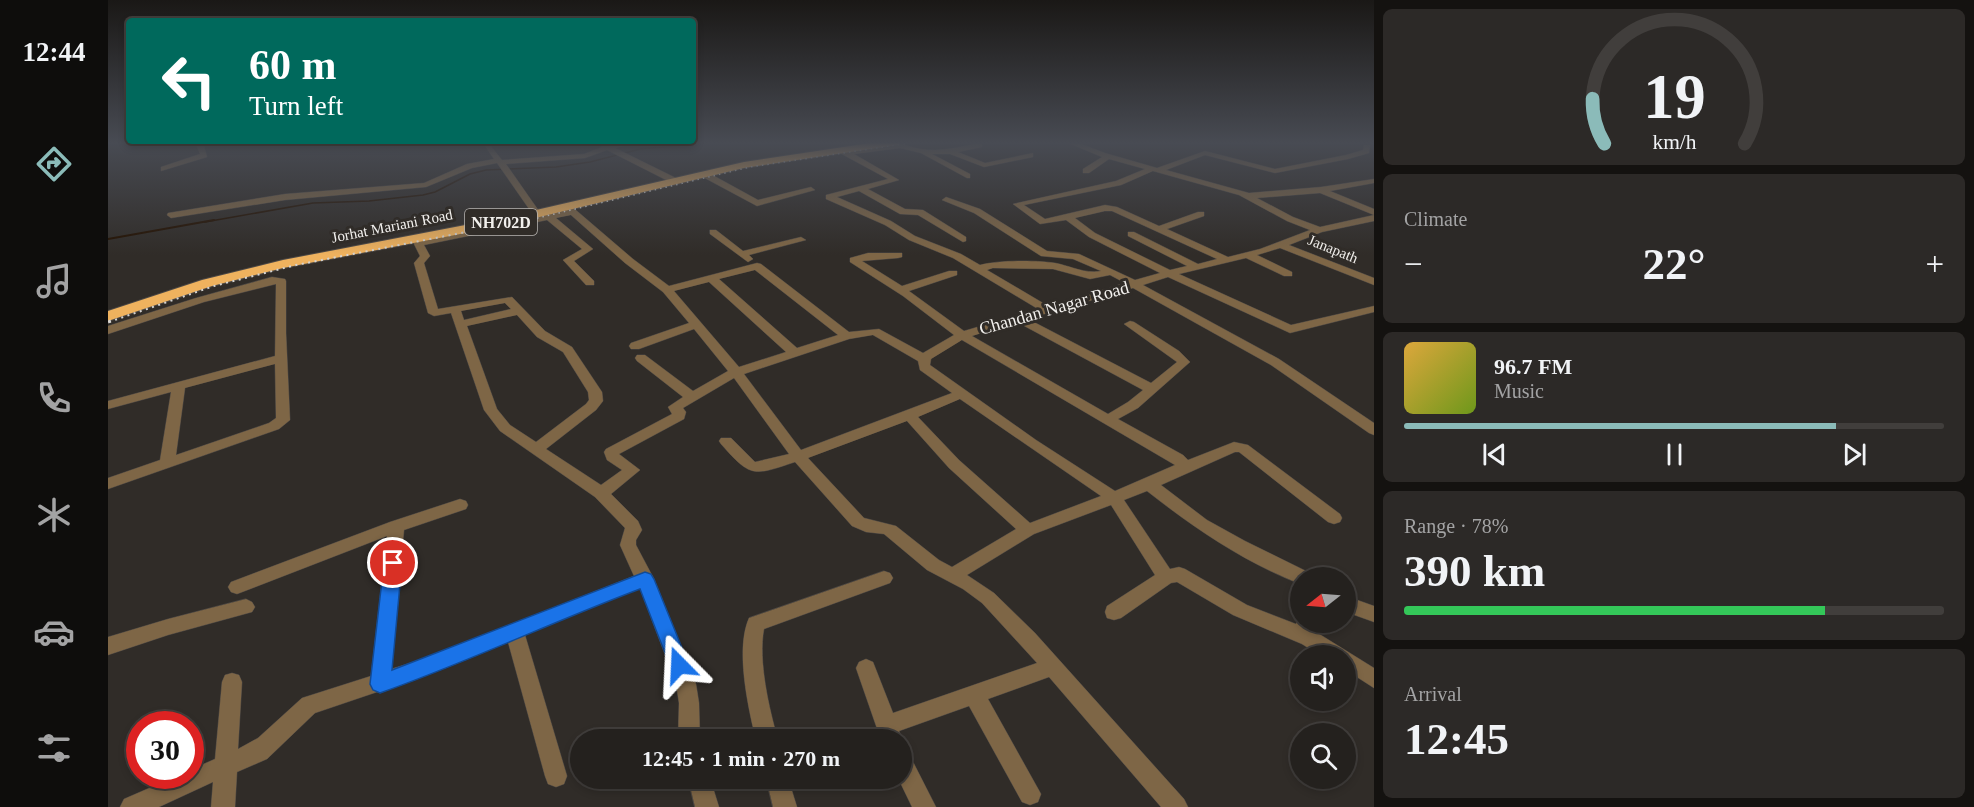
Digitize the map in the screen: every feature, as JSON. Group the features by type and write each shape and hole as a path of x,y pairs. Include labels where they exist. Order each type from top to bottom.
{"highway":[{"name":"Jorhat Mariani Road","path":"108,316 207,283 261,269 418,240 537,214 570,210 681,180"}],"street":[{"path":"171,215 285,197 421,186 437,180"},
{"path":"514,180 537,214"},
{"path":"714,180 757,203 811,190"},
{"path":"894,180 830,198 888,223 912,238 952,253 1047,310"},
{"path":"1127,180 1017,204 1043,222 1109,208 1225,259"},
{"path":"1192,180 1248,196 1290,219 1319,230"},
{"path":"1248,196 1321,190 1374,181"},
{"path":"860,188 903,212 920,212 963,239"},
{"path":"1321,190 1374,212"},
{"path":"946,200 977,211 1045,254 1075,256 1112,272 1275,362 1374,430"},
{"path":"536,449 591,407 596,397 568,350 544,337 511,301 505,299 458,317 432,311 419,263 425,257 418,240 550,218 570,210 629,261 667,290 736,372 798,456 858,522 866,526 883,527 890,530 933,565 969,584 988,598 1176,807"},
{"path":"1159,229 1201,214"},
{"path":"1068,217 1098,239 1168,274 1290,329 1374,309"},
{"path":"550,218 588,249 568,260 590,283"},
{"name":"Chandan Nagar Road","path":"962,335 1195,266 1281,245 1319,230 1374,218"},
{"path":"713,232 847,336"},
{"path":"1131,234 1195,266"},
{"path":"742,254 801,240"},
{"name":"Janapath","path":"1281,245 1374,282"},
{"path":"1246,254 1288,274"},
{"path":"898,255 868,256 854,260 901,290 962,335 924,359 922,363 928,371 1115,498 1166,577"},
{"path":"979,269 992,265 1053,266 1090,276 1112,272"},
{"path":"667,290 757,266"},
{"path":"901,290 953,273"},
{"path":"711,278 793,351"},
{"path":"108,330 217,294 281,281 284,414 280,423 108,484"},
{"path":"458,317 495,417 505,428 601,493 632,525 634,530 628,540 628,545 645,579 689,694 688,729"},
{"path":"1018,318 1152,389"},
{"path":"1107,420 1133,405 1184,362 1130,324"},
{"path":"692,397 638,352 695,325"},
{"path":"601,493 632,470 612,456 611,452 679,416 675,407 736,372 793,351 875,331 924,359"},
{"name":"Chandan Nagar Road","path":"962,335 1107,420 1179,459 1185,467"},
{"path":"108,405 282,358"},
{"path":"167,463 179,386"},
{"path":"726,441 753,468 798,456 910,416 961,394"},
{"path":"910,416 954,464 1028,530"},
{"path":"951,576 1028,530 1115,498 1234,447 1243,448 1334,518"},
{"path":"1149,484 1201,524 1290,571"},
{"path":"237,587 396,526 460,505"},
{"path":"380,684 396,526"},
{"path":"1114,612 1166,577 1179,574 1240,610 1290,625"},
{"path":"765,729 758,695 753,634 756,624 884,578"},
{"path":"132,807 225,767 269,744 294,717 309,705 430,666 645,579"},
{"path":"108,646 168,627 246,607"},
{"path":"1356,608 1374,614"},
{"path":"514,631 556,776"},
{"path":"1311,633 1325,645"},
{"path":"1356,666 1374,679"},
{"path":"896,729 974,695 1052,667"},
{"path":"866,668 888,729"},
{"path":"223,807 232,682"},
{"path":"974,695 1030,794"},
{"path":"912,784 924,807"},
{"path":"702,789 707,807"},
{"path":"780,789 785,807"}],"waterway":[{"path":"205,222 313,203 369,201 423,195 435,192 459,180"},
{"path":"108,239 214,220"}],"railway":[{"path":"521,222 697,180"},
{"path":"109,322 214,286 296,265 528,220"},
{"path":"108,322 113,320"}],"route":[{"path":"393,563 380,684 645,579 679,665"}]}
